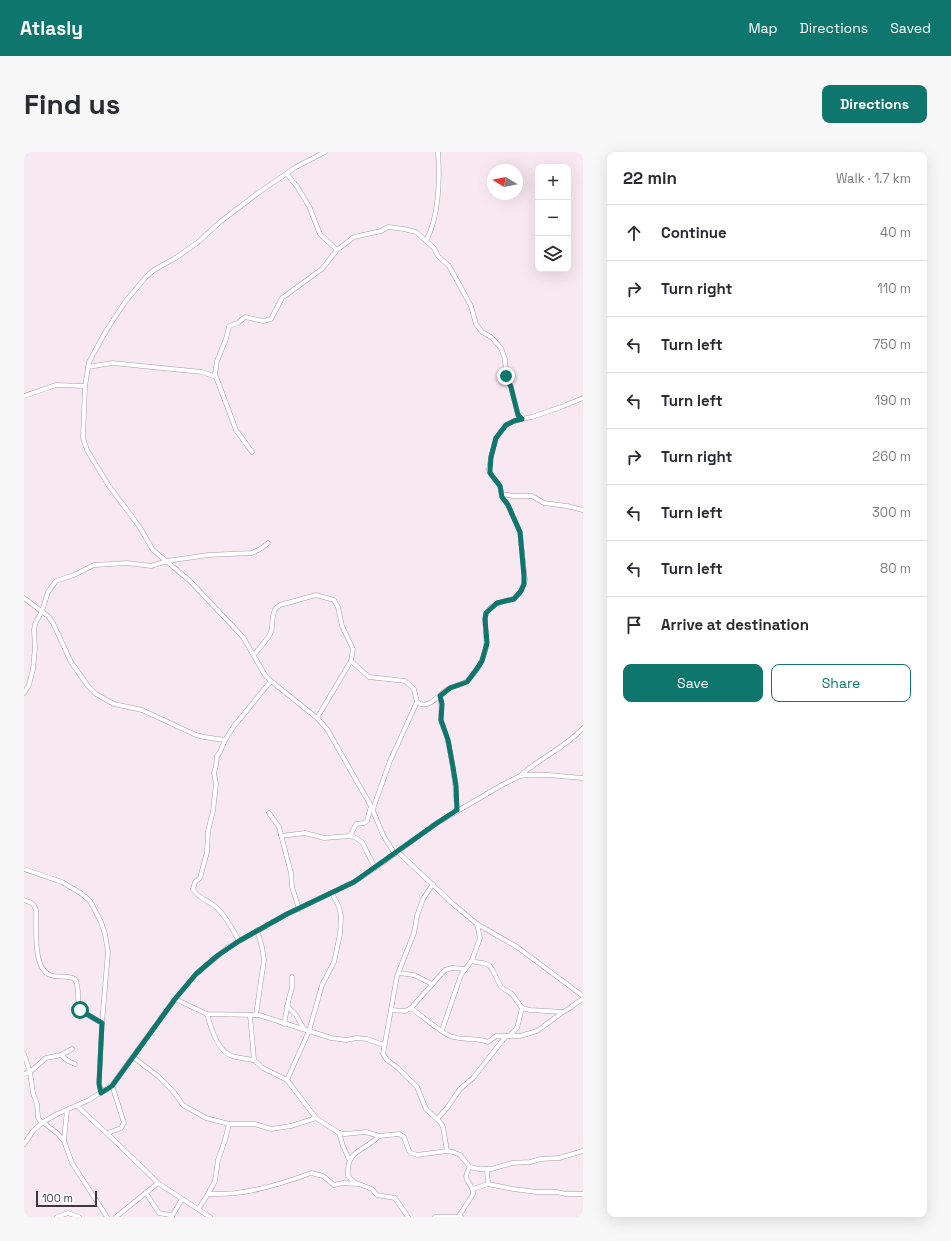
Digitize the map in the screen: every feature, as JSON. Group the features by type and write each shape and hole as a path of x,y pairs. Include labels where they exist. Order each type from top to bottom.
{"street":[{"path":"325,152 296,167 258,193 220,222 197,243 150,273 125,302 91,358 88,367 84,386 82,433 84,442 87,450 109,486 139,526 153,550 190,581 243,637 271,681 317,718 327,729 356,782 372,807 383,835 397,853 477,924 517,947 583,996"},
{"path":"426,241 432,228 437,198 439,163 438,152"},
{"path":"287,174 309,206 320,234 337,250"},
{"path":"252,452 236,430 216,377 215,371 217,360 226,340 230,325 238,323 245,318 263,321 271,319 282,298 325,266 337,250 354,237 381,231 388,227 416,232 434,248 438,256 452,271 470,304 476,324 481,331 491,337 501,348 505,359 506,376 511,387 518,415 522,419"},
{"path":"88,367 112,363 202,372 216,377"},
{"path":"24,396 56,385 84,386"},
{"path":"417,702 419,704 426,704 432,702 450,688 467,682 482,661 486,650 486,613 497,603 514,599 521,591 524,584 520,532 502,494 500,486 490,473 496,438 506,425 514,421 561,408 583,398"},
{"path":"502,494 513,496 532,496 544,503 583,510"},
{"path":"24,693 31,680 35,648 35,627 48,592 56,581 74,575 91,566 127,563 151,566 167,561 215,554 252,553 258,551 268,543"},
{"path":"254,655 270,634 272,617 276,608 280,605 316,595 332,599 336,602 342,626 353,648 351,661 317,718"},
{"path":"24,598 42,611 53,623 71,662 88,686 96,694 114,704 142,710 196,735 225,740"},
{"path":"350,836 357,823 367,821 390,761 417,702 414,689 405,681 369,677 351,661"},
{"path":"239,941 228,921 218,909 198,896 193,889 195,882 200,878 207,855 208,831 213,811 216,784 214,773 216,757 222,750 225,740 241,716 271,681"},
{"path":"440,696 442,704 441,720 448,740 453,767 456,786 457,810"},
{"path":"24,1144 42,1123 57,1114 77,1106 112,1086 175,999 196,974 217,956 257,930 354,882 457,810 520,776 583,728"},
{"path":"520,776 548,775 583,778"},
{"path":"269,813 278,824 293,879 292,887 299,909"},
{"path":"281,836 306,833 324,838 350,836 356,838 362,842 375,868"},
{"path":"24,869 68,885 82,894 90,901 96,911 105,934 108,952 102,1023 99,1084 101,1093"},
{"path":"433,884 423,899 414,933 396,979 384,1045 384,1057 417,1087 426,1109 443,1127 447,1151"},
{"path":"287,1080 322,985 334,962 340,934 341,916 332,893"},
{"path":"24,900 32,903 36,910 37,954 43,969 50,975 75,979 78,986 78,1006 80,1010 102,1023"},
{"path":"442,1030 458,984 465,969 472,960 480,938 477,924"},
{"path":"256,1015 264,960 257,930"},
{"path":"472,960 489,966 501,987 512,994 522,1008 530,1010 563,1012"},
{"path":"391,1010 405,1011 411,1008 445,970 452,968 465,969"},
{"path":"399,973 414,975 432,984"},
{"path":"284,1024 292,988 292,977"},
{"path":"175,999 207,1014 256,1015 331,1038 346,1040 357,1038 367,1039 384,1045"},
{"path":"411,1008 451,1036 479,1039 489,1042 496,1036 520,1036 537,1031 574,1003 583,999"},
{"path":"287,1006 296,1015 306,1030"},
{"path":"437,1119 460,1090 475,1076 507,1036 517,1028 522,1008"},
{"path":"207,1014 210,1025 221,1046 232,1056 254,1060 263,1068 287,1080 316,1118 339,1133 345,1134 366,1132 379,1136 395,1134 402,1135 409,1151 414,1154 422,1155 447,1151 457,1154 470,1167 487,1170 512,1163 530,1162 542,1158 559,1158 583,1151"},
{"path":"250,1014 254,1060"},
{"path":"24,1074 30,1072 46,1058 72,1049"},
{"path":"24,1054 30,1072 33,1094 37,1104 38,1117 42,1123 58,1134 64,1141 72,1163 81,1174 107,1217"},
{"path":"61,1054 66,1060 75,1064"},
{"path":"133,1057 159,1077 173,1091 183,1105 206,1118 229,1124 255,1124 274,1129 291,1126 316,1118"},
{"path":"108,1133 121,1128 124,1123 112,1086"},
{"path":"77,1106 108,1133 158,1183 199,1208 210,1217"},
{"path":"64,1141 67,1110"},
{"path":"199,1208 215,1181 218,1160 229,1124"},
{"path":"339,1133 349,1159 348,1176 351,1181 372,1189 377,1196 395,1198 408,1217"},
{"path":"349,1159 353,1154 374,1141 379,1136"},
{"path":"435,1217 460,1217 472,1198 473,1190 466,1180 467,1172 470,1167"},
{"path":"487,1170 488,1184"},
{"path":"208,1194 236,1193 255,1190 300,1178 311,1173 321,1175 334,1185 343,1183 357,1184"},
{"path":"116,1217 158,1183"},
{"path":"473,1190 488,1184 504,1188 529,1191 583,1194"},
{"path":"146,1193 160,1213 172,1217 182,1199"},
{"path":"57,1217 68,1212 79,1217"}],"route":[{"path":"80,1010 102,1023 99,1084 101,1093 112,1086 175,999 196,974 227,948 287,914 354,882 457,810 456,786 448,740 441,720 442,704 440,696 446,690 467,682 482,661 486,650 486,613 497,603 514,599 521,591 524,584 523,558 519,528 508,505 502,497 500,486 490,473 491,457 496,438 506,425 522,419 518,415 511,387 506,376"}]}
